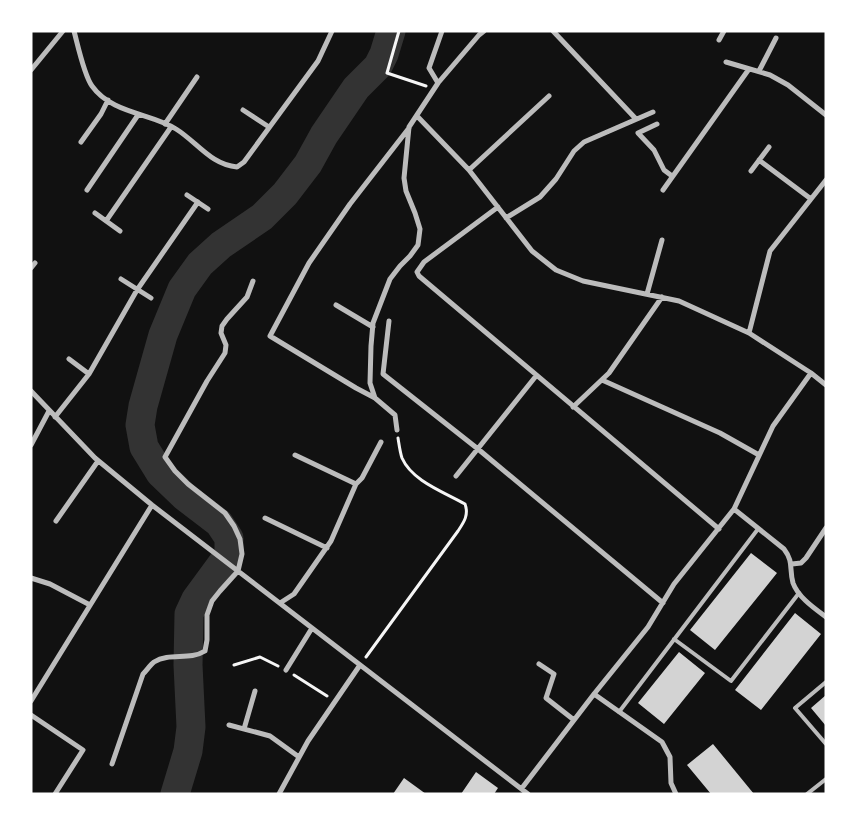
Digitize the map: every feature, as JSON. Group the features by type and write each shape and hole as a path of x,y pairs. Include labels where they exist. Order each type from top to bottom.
{"street":[{"path":"31,70 63,31"},
{"path":"74,31 92,86 108,100 138,115 171,127 187,136 208,156 230,167 237,167 244,162 318,60 332,31"},
{"path":"438,82 429,68 442,31"},
{"path":"396,430 395,415 375,398 270,336 314,256 350,204 417,116 438,82 472,42 484,31"},
{"path":"562,31 555,33 636,120"},
{"path":"719,40 724,31"},
{"path":"758,72 776,38"},
{"path":"726,62 770,75 788,85 826,115"},
{"path":"663,190 749,69"},
{"path":"165,124 197,77"},
{"path":"469,170 549,96"},
{"path":"82,142 108,100"},
{"path":"243,110 269,127"},
{"path":"506,218 540,197 556,179 574,152 584,142 653,112"},
{"path":"87,190 138,115"},
{"path":"417,116 469,170 532,251 556,270 583,281 679,300 749,333 811,373 826,385"},
{"path":"657,124 638,133 654,150 664,170 672,176"},
{"path":"106,221 171,127"},
{"path":"375,398 370,382 373,327 390,279 418,245 420,229 406,191 404,178 409,127"},
{"path":"751,171 769,147"},
{"path":"759,160 811,199"},
{"path":"749,333 770,251 826,180"},
{"path":"187,195 208,208"},
{"path":"55,417 90,374 137,290 198,202"},
{"path":"498,208 424,262 417,272 423,281 719,528"},
{"path":"95,214 120,231"},
{"path":"647,294 662,240"},
{"path":"121,279 150,298"},
{"path":"112,764 143,674 153,663 164,657 198,655 205,651 207,640 206,615 212,601 238,571 242,554 240,539 234,526 224,513 175,471 165,457 207,381 225,353 226,346 221,333 222,326 247,297 253,281"},
{"path":"573,407 609,373 662,297"},
{"path":"336,305 373,327"},
{"path":"389,321 383,374 478,449 663,603"},
{"path":"69,359 90,374"},
{"path":"522,788 648,627 674,584 734,509 773,426 811,373"},
{"path":"456,476 536,376"},
{"path":"602,380 720,433 759,455"},
{"path":"31,391 98,461 152,505 528,794"},
{"path":"31,445 49,411"},
{"path":"280,603 294,594 332,540 356,484 362,478 381,442"},
{"path":"295,455 356,484"},
{"path":"56,521 98,461"},
{"path":"31,701 152,505"},
{"path":"734,509 784,549 790,557 792,564 794,585 799,593 826,617"},
{"path":"265,518 326,548"},
{"path":"792,564 801,563 806,558 826,528"},
{"path":"31,578 50,584 90,605"},
{"path":"286,670 312,628"},
{"path":"539,664 554,674 546,698 574,720"},
{"path":"279,794 308,741 360,665"},
{"path":"244,728 255,692"},
{"path":"594,694 662,742 670,757 671,783 676,794"},
{"path":"31,715 83,750 55,794"},
{"path":"229,725 270,736 299,757"}],"lane":[{"path":"619,712 758,528"},
{"path":"674,639 731,681 799,593"},
{"path":"826,682 795,708 826,744"},
{"path":"807,794 826,779"}],"path":[{"path":"399,31 387,73 434,89"},
{"path":"360,665 458,531 468,512 465,504 427,483 410,470 402,457 396,430"}],"building":[{"path":"751,553 777,573 715,650 690,630"},
{"path":"795,613 821,634 761,710 735,690"},
{"path":"679,652 705,673 664,724 638,703"},
{"path":"826,695 826,726 811,708"},
{"path":"713,744 754,794 711,794 687,765"},
{"path":"476,772 498,788 494,794 461,794"},
{"path":"404,778 426,794 393,794"}],"waterway":[{"path":"175,794 188,751 191,727 188,665 189,614 196,599 229,554 229,538 219,523 185,497 160,473 144,447 140,425 143,406 163,335 182,289 200,264 221,245 262,217 285,194 308,164 324,135 356,88 378,66 391,31"}]}
